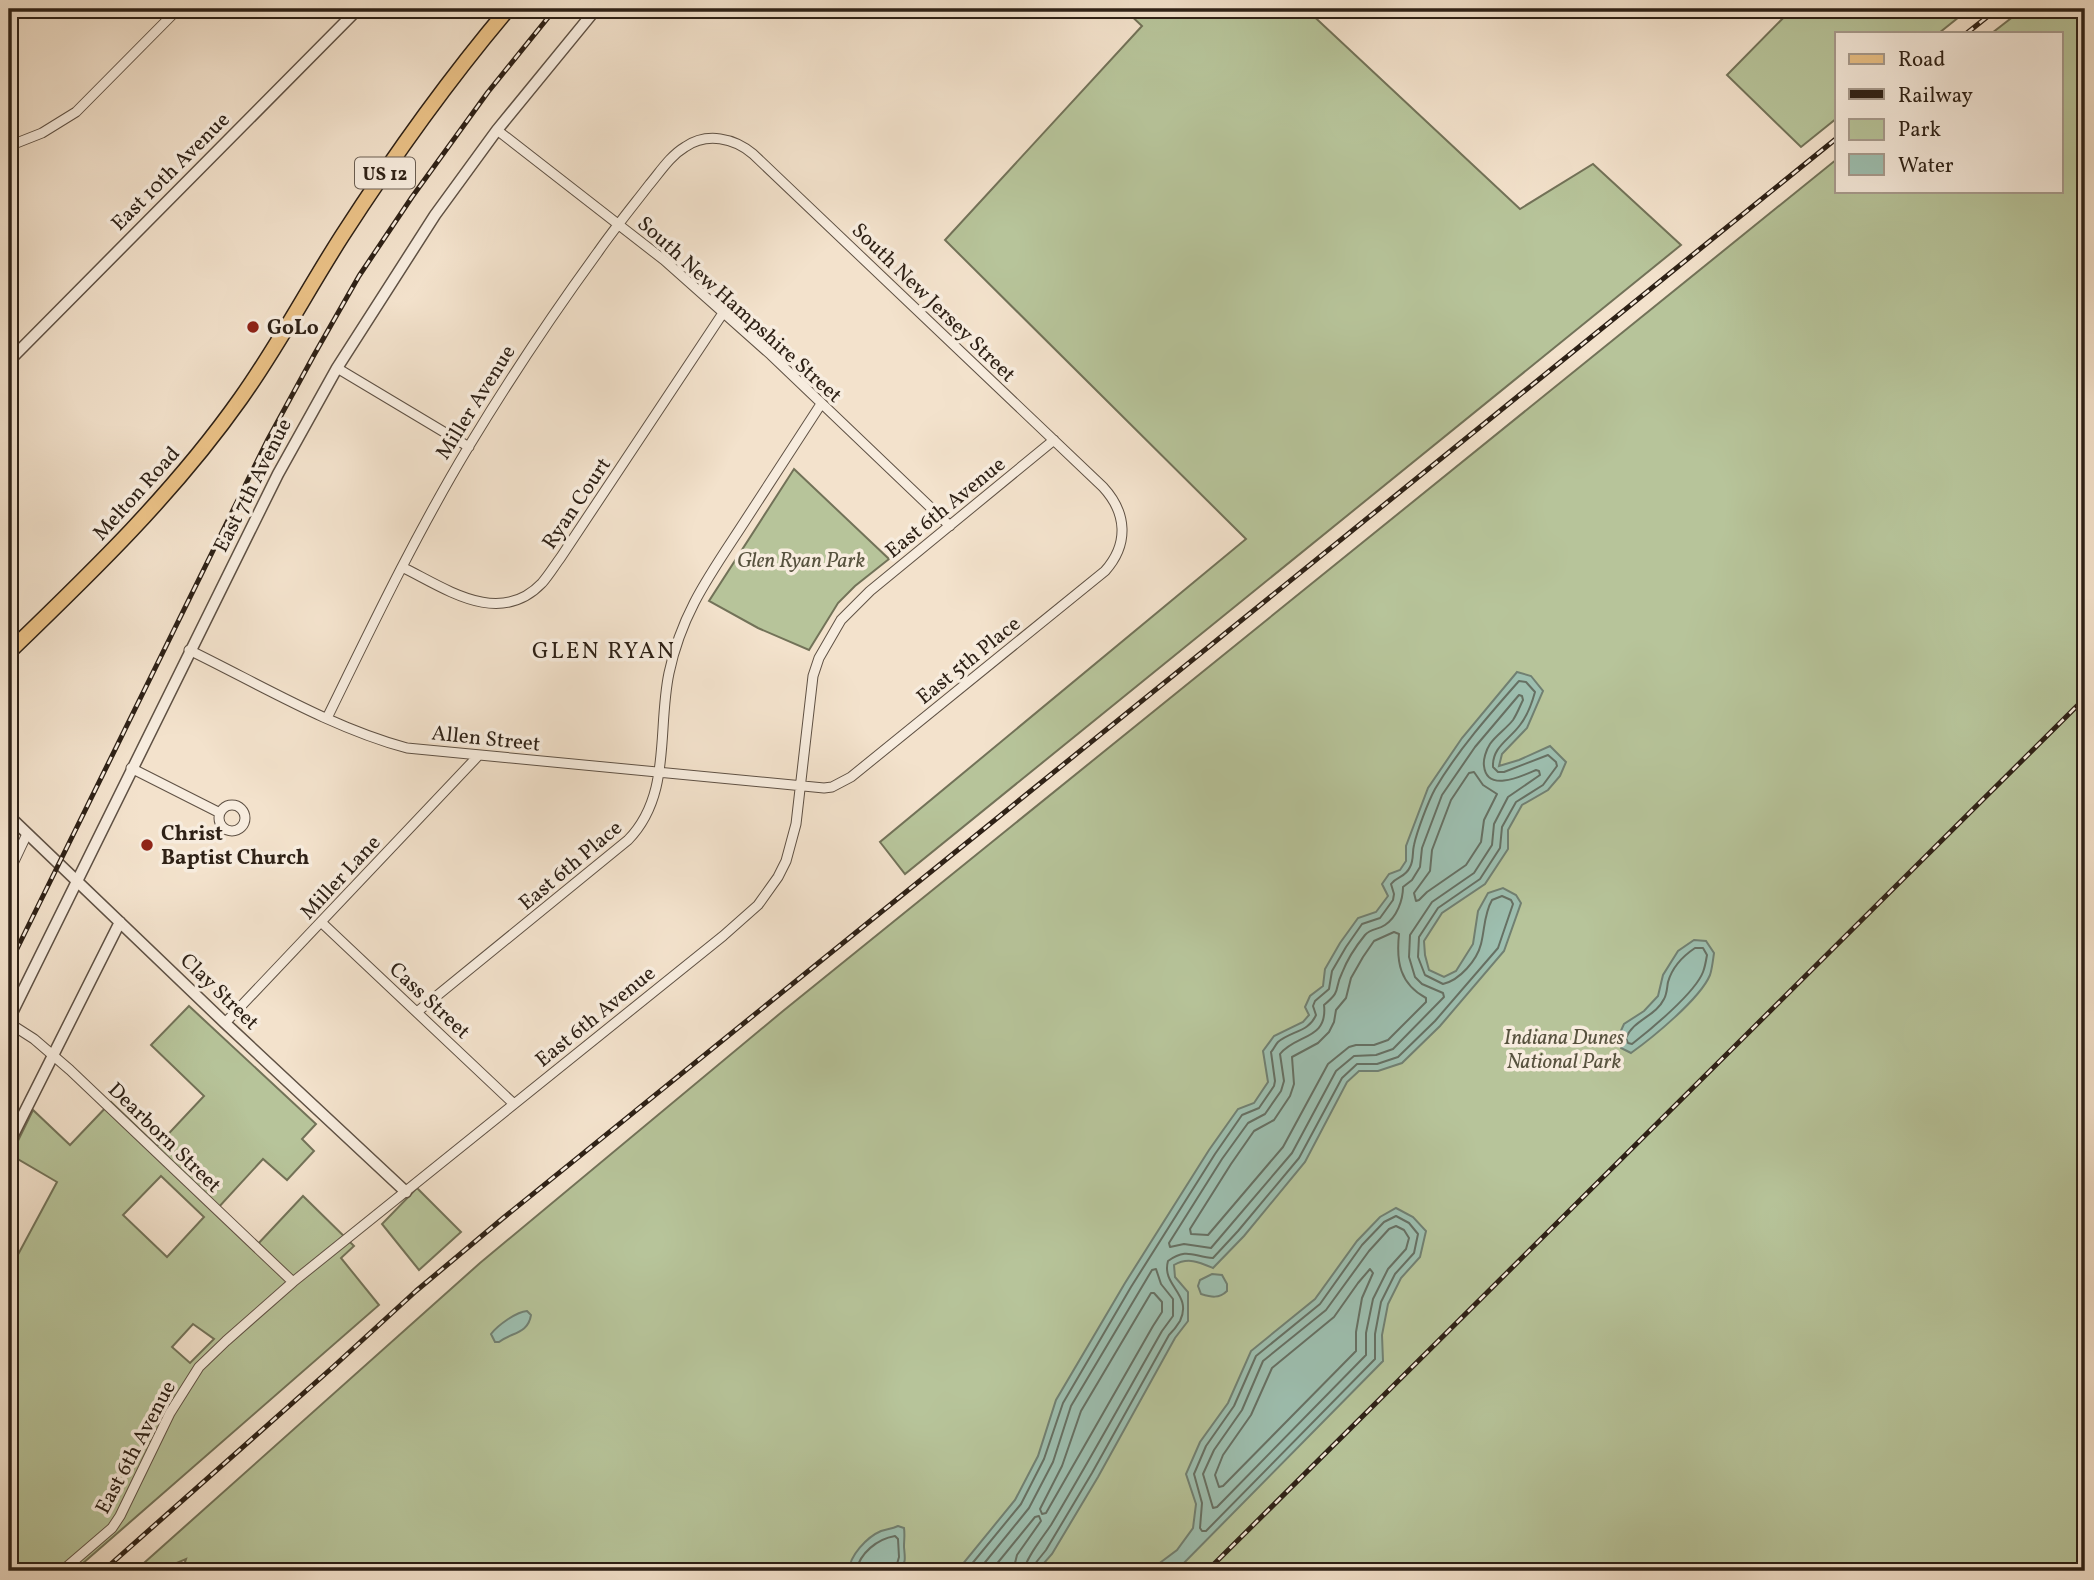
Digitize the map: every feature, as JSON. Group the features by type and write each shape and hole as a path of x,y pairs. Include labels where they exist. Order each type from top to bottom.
{"main road":[{"name":"Melton Road","path":"9,652 95,569 167,494 226,419 397,154 461,67 509,9"}],"street":[{"path":"9,146 43,133 76,112 178,9"},
{"name":"East 10th Avenue","path":"9,361 358,9"},
{"name":"East 7th Avenue","path":"9,1021 131,768 278,474 337,368 435,215 497,130 596,9"},
{"name":"South New Hampshire Street","path":"497,130 664,260 950,526"},
{"name":"Miller Avenue","path":"327,718 402,567 468,447 558,308 618,223 672,157 701,139"},
{"name":"South New Jersey Street","path":"701,139 722,139 749,150 1111,496 1121,520"},
{"name":"Ryan Court","path":"402,567 476,602 493,604 512,601 530,593 542,583 561,557 723,313"},
{"path":"337,368 468,447"},
{"name":"East 6th Place","path":"417,1012 628,841 643,824 653,805 659,773 668,677 680,629 689,609 821,404"},
{"name":"East 6th Avenue","path":"62,1571 112,1528 170,1413 200,1367 226,1341 293,1282 758,905 778,877 794,833 813,676 830,637 855,604 1054,440"},
{"name":"East 5th Place","path":"800,786 818,789 832,787 851,777 1095,580 1112,564 1117,554 1122,533 1121,520"},
{"name":"Allen Street","path":"190,650 327,718 374,738 407,748 800,786"},
{"name":"Miller Lane","path":"225,1023 480,755"},
{"path":"131,768 220,813"},
{"name":"Clay Street","path":"9,816 405,1192"},
{"path":"9,872 27,834"},
{"path":"9,1143 120,922"},
{"name":"Cass Street","path":"321,922 514,1104"},
{"name":"Dearborn Street","path":"9,1021 34,1039 87,1087 293,1282"}],"green space":[{"path":"1124,9 1306,9 1520,209 1593,164 1681,245 905,874 880,842 1246,539 945,240 1142,26"},
{"path":"1792,9 1969,9 1940,32 1835,32 1835,120 1801,147 1727,75"},
{"name":"Indiana Dunes National Park","path":"2023,9 2085,9 2085,1571 252,1571 255,1563 248,1571 182,1571 186,1559 167,1567 168,1571 135,1571 480,1263 783,1011 1835,161 1835,192 2062,192 2062,32 1993,32"},
{"name":"Glen Ryan Park","path":"794,469 889,559 838,603 809,650 758,628 709,601"},
{"path":"189,1006 316,1124 302,1139 314,1151 287,1180 263,1159 217,1209 256,1246 303,1196 354,1246 341,1258 379,1305 74,1571 9,1571 9,1307 13,1298 9,1296 9,1260 14,1262 57,1182 11,1155 33,1110 70,1145 111,1102 157,1146 204,1096 151,1045","holes":["161,1176 204,1217 167,1257 123,1215","193,1324 214,1339 190,1363 172,1347"]},
{"path":"417,1188 461,1232 419,1270 382,1224"}],"water":[{"path":"1517,672 1531,676 1543,691 1527,728 1502,754 1499,766 1550,746 1566,762 1560,776 1548,790 1522,805 1508,830 1508,849 1485,884 1442,913 1424,941 1429,970 1444,977 1456,971 1473,944 1478,911 1488,893 1503,888 1516,895 1521,903 1504,951 1440,1026 1402,1063 1378,1071 1359,1071 1347,1082 1305,1162 1244,1236 1213,1268 1189,1261 1174,1265 1175,1277 1188,1292 1188,1321 1175,1338 1052,1554 1037,1571 957,1571 1015,1500 1038,1456 1056,1400 1125,1283 1209,1150 1238,1109 1254,1103 1268,1082 1263,1051 1274,1036 1303,1022 1309,1015 1305,1007 1310,996 1323,986 1325,969 1340,943 1358,918 1376,912 1388,896 1382,884 1389,874 1400,870 1406,861 1406,846 1428,788 1462,738"},
{"path":"1694,940 1706,941 1714,953 1710,975 1705,985 1675,1017 1631,1053 1621,1048 1618,1037 1624,1024 1644,1011 1658,996 1663,975 1678,951"},
{"path":"1396,1208 1413,1217 1426,1231 1420,1257 1401,1278 1388,1304 1382,1335 1383,1361 1176,1571 1149,1571 1177,1550 1193,1528 1196,1504 1186,1474 1200,1442 1228,1403 1251,1351 1315,1299 1357,1241 1380,1217"},
{"path":"1212,1274 1222,1275 1227,1284 1227,1291 1221,1295 1201,1294 1198,1286 1200,1280"},
{"path":"527,1311 531,1315 527,1326 495,1342 491,1334 494,1330 513,1316"},
{"path":"898,1526 904,1528 905,1559 901,1571 849,1571 855,1553 865,1542 881,1531"}],"railway":[{"path":"9,965 267,441 359,276 488,92 555,9"},
{"path":"1968,32 1997,9"},
{"path":"103,1571 416,1291 502,1219 1835,140"},
{"path":"1207,1571 2085,698"}],"place":[{"name":"GoLo","path":"253,327"},
{"name":"Christ Baptist Church","path":"147,845"}],"district":[{"name":"GLEN RYAN","path":"604,650"}]}
